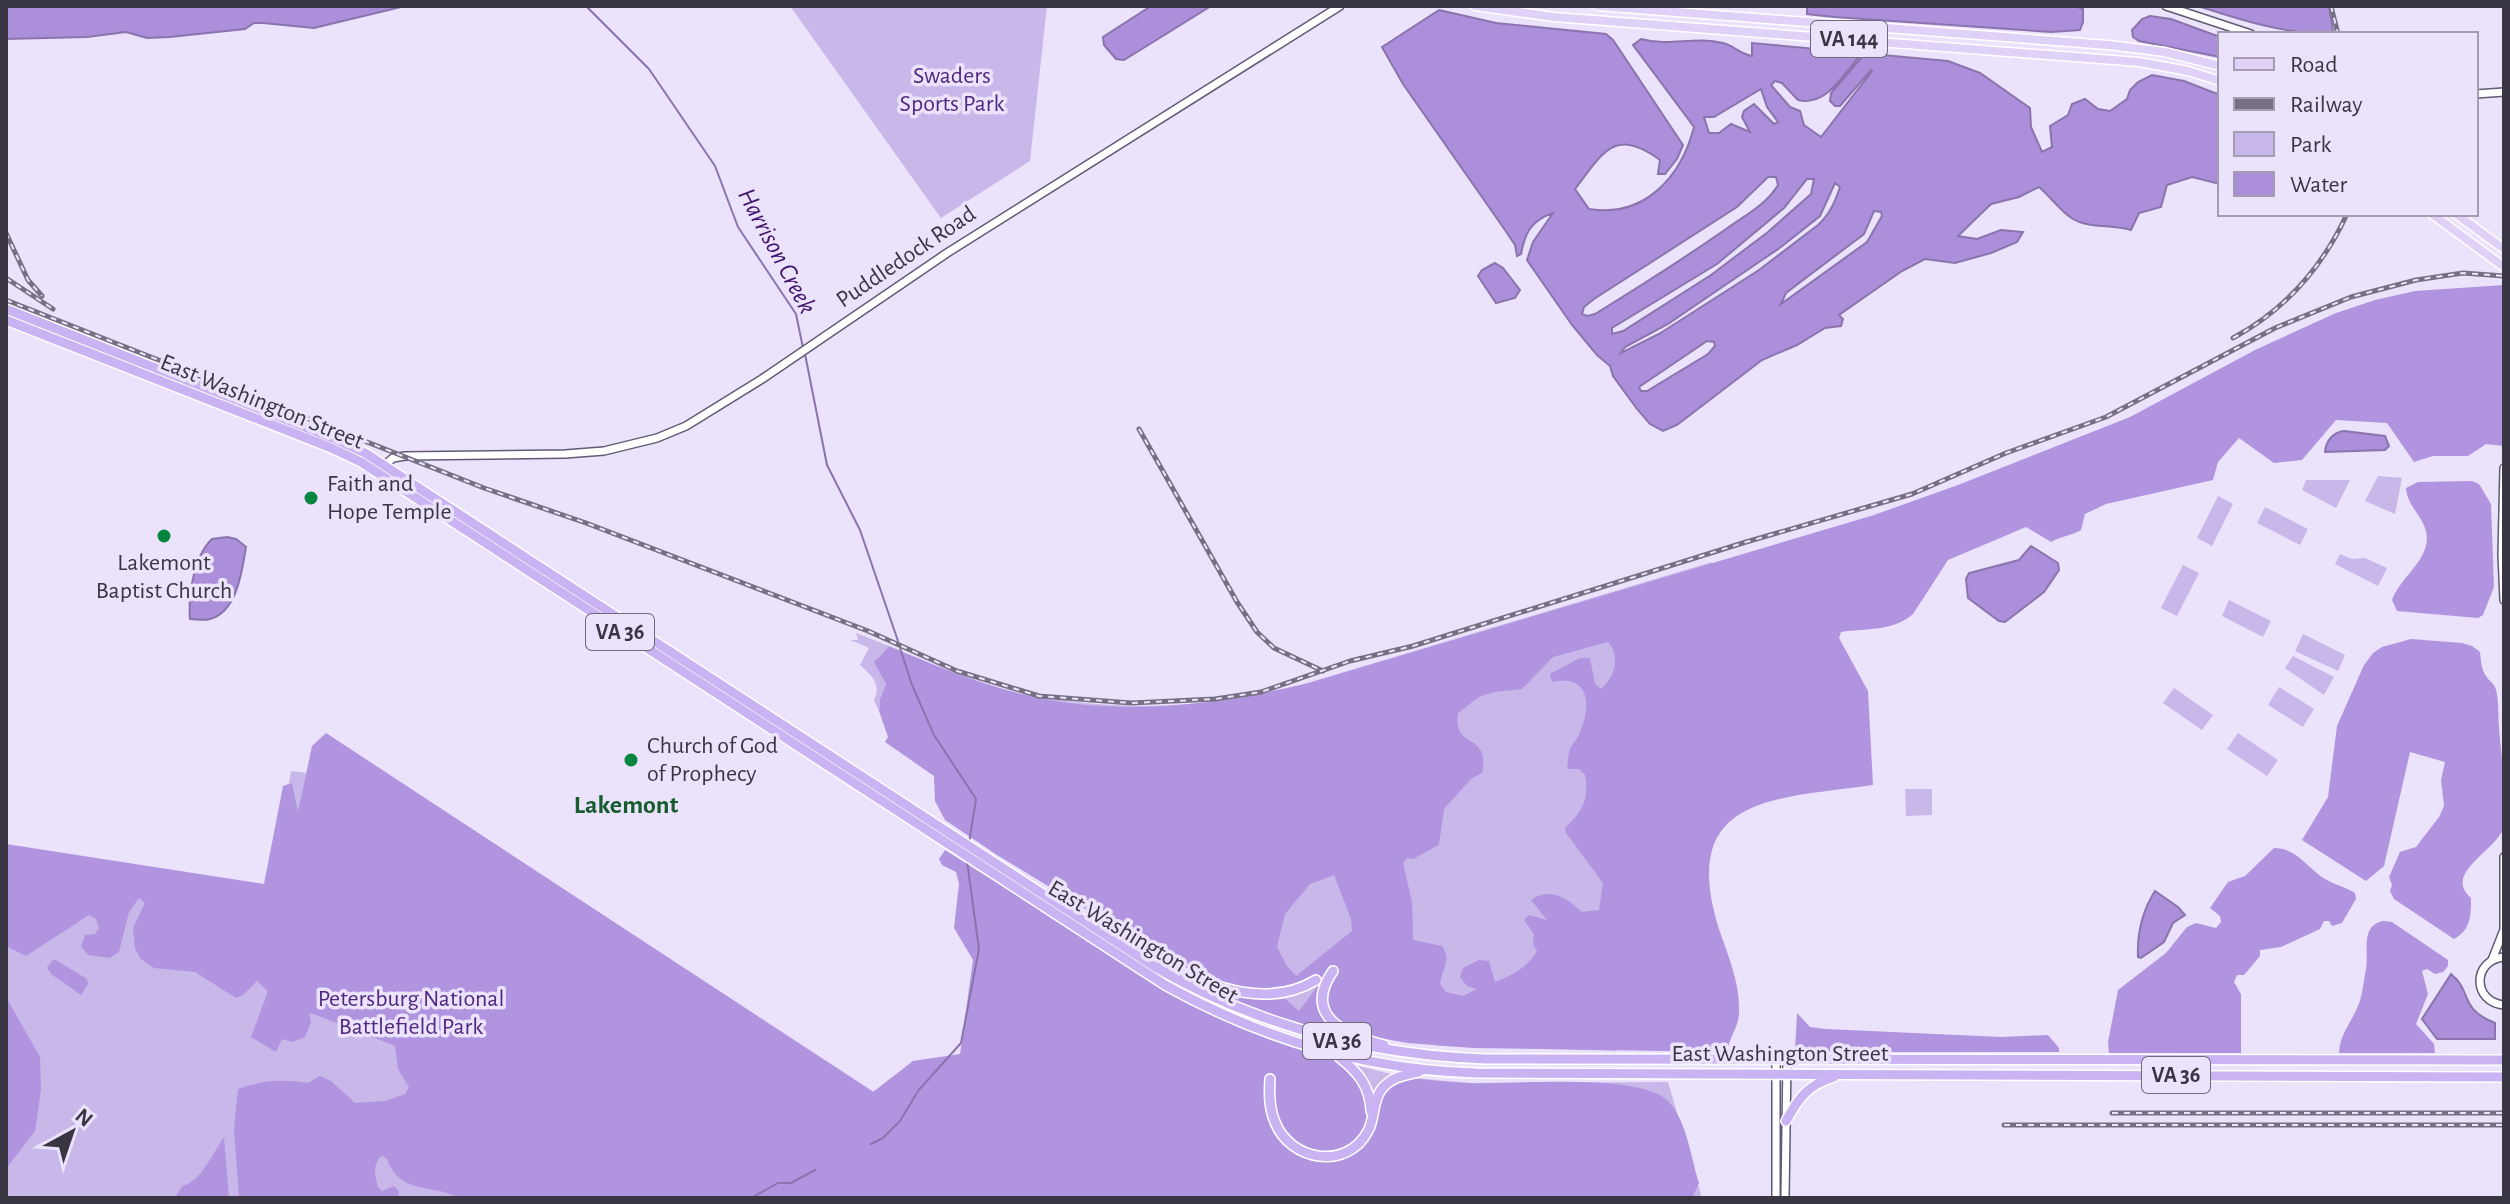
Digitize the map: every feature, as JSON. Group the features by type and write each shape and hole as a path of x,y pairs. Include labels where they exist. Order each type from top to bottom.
{"highway":[{"name":"East Washington Street","path":"6,309 330,437 1131,952 1194,988 1265,1019 1348,1043 1418,1055 1486,1059 2504,1060"},
{"name":"East Washington Street","path":"6,320 380,468 1165,985 1248,1026 1337,1055 1431,1070 1476,1073 2504,1077"},
{"path":"1131,952 1201,981 1246,993 1286,992 1316,980"},
{"path":"1333,971 1325,984 1323,999 1326,1014 1333,1024 1360,1038 1418,1055"},
{"path":"1337,1055 1363,1079 1371,1106 1364,1132 1344,1149 1318,1153 1306,1150 1290,1139 1276,1116 1272,1080 1270,1107 1275,1124 1283,1136 1304,1153 1327,1157 1344,1153 1364,1138 1372,1122 1378,1095 1387,1083 1404,1075 1431,1070"},
{"path":"1786,1121 1797,1099 1807,1089 1816,1083 1848,1074"}],"main road":[{"name":"Puddledock Road","path":"380,468 393,458 405,456 604,451 638,443 700,419 972,236 1340,6"},
{"name":"VA 144","path":"1475,6 1554,17 2139,62 2218,80"},
{"name":"VA 144","path":"1598,6 2146,49 2218,66"},
{"path":"2166,6 2245,32"},
{"path":"2478,94 2504,92"},
{"path":"2435,216 2504,267"},
{"path":"2459,216 2504,249"},
{"path":"2503,468 2504,600"},
{"path":"2504,857 2504,933 2492,960 2480,973 2480,989 2490,1002 2504,1005"},
{"path":"2492,960 2504,957"},
{"path":"1782,1059 1786,1121 1785,1198"},
{"path":"1776,1198 1776,1142 1782,1073"},
{"path":"1776,1142 1786,1141"}],"green space":[{"name":"Swaders Sports Park","path":"790,6 1047,6 1030,161 941,218"},
{"path":"2504,285 2504,446 2486,444 2468,456 2433,456 2414,462 2387,423 2336,420 2302,460 2274,463 2239,438 2218,462 2213,480 2106,504 2085,514 2081,530 2051,542 2026,527 1948,560 1913,614 1905,620 1888,627 1841,632 1839,638 1868,691 1873,785 1770,801 1744,812 1723,828 1712,852 1710,885 1739,1001 1737,1022 1727,1052 1473,1048 1408,1043 1339,1031 1340,1034 1336,1036 1275,1018 1196,985 1192,974 945,820 935,801 934,776 885,742 888,737 879,711 886,684 874,662 889,646 961,675 1016,692 1069,703 1103,706 1207,702 1309,683 1874,515 2130,417 2255,350 2336,313 2415,291","holes":["1608,642 1615,666 1610,679 1601,689 1595,684 1590,658 1580,658 1550,674 1552,682 1574,682 1580,687 1586,702 1584,721 1570,749 1567,769 1579,769 1585,775 1585,798 1580,811 1565,828 1603,883 1599,910 1582,912 1558,896 1538,896 1531,900 1547,920 1529,915 1524,920 1534,934 1533,944 1537,951 1529,962 1495,982 1489,961 1479,960 1463,968 1460,977 1467,986 1477,989 1463,996 1446,992 1440,984 1446,960 1442,946 1413,940 1412,902 1403,863 1407,858 1413,859 1439,845 1444,809 1471,779 1482,773 1481,751 1460,732 1458,713 1479,697 1522,689 1553,657","1334,875 1351,919 1352,931 1296,976 1277,947 1285,914 1310,884","1319,976 1317,987 1299,1011 1275,990"]},
{"path":"2378,476 2402,478 2395,514 2365,501"},
{"path":"2306,480 2350,480 2336,508 2302,490"},
{"path":"2472,481 2479,484 2491,504 2494,587 2483,615 2478,618 2397,611 2392,600 2421,557 2427,538 2406,488 2418,482"},
{"path":"2218,496 2233,504 2212,546 2197,538"},
{"path":"2265,507 2308,529 2300,545 2257,523"},
{"path":"2340,554 2352,559 2365,558 2387,568 2378,586 2335,564"},
{"path":"1712,562 1617,1051 1441,1046 1366,1035 1192,974 957,823 999,689 1076,702 1148,706 1258,694 1297,686"},
{"path":"2183,565 2199,573 2177,616 2161,608"},
{"path":"2229,600 2271,621 2263,637 2222,616"},
{"path":"856,633 889,646 878,657 886,684 879,711 874,700 876,685 860,665 869,648 850,640 858,640"},
{"path":"2303,634 2345,655 2338,671 2295,651"},
{"path":"2411,639 2472,646 2480,652 2483,670 2497,694 2505,789 2504,825 2463,879 2464,888 2471,898 2470,916 2467,927 2454,939 2394,899 2389,877 2400,852 2416,847 2439,817 2444,806 2441,780 2445,762 2410,752 2384,866 2366,881 2302,840 2328,797 2337,726 2364,665 2382,647"},
{"path":"2293,656 2334,677 2324,695 2285,668"},
{"path":"2279,687 2314,709 2303,727 2268,705"},
{"path":"2174,688 2213,715 2202,730 2163,703"},
{"name":"Petersburg National Battlefield Park","path":"326,733 873,1092 913,1061 960,1054 973,960 954,928 959,884 956,872 942,865 939,859 945,850 1184,1001 1263,1036 1347,1062 1356,1075 1369,1110 1379,1109 1382,1092 1402,1077 1469,1083 1575,1082 1632,1087 1654,1093 1669,1102 1675,1110 1699,1183 1692,1198 452,1198 455,1196 406,1182 382,1156 376,1166 378,1187 382,1191 394,1186 399,1191 398,1198 239,1198 234,1129 238,1089 273,1081 308,1083 320,1076 331,1081 355,1103 385,1101 405,1094 409,1087 398,1069 395,1046 309,1014 311,1022 305,1037 292,1042 282,1039 276,1052 251,1037 268,991 257,981 236,998 195,972 154,968 141,959 135,949 133,928 145,903 139,898 129,912 119,952 110,958 88,955 81,946 85,935 95,934 99,928 96,919 89,915 26,956 6,946 6,844 264,884 283,786 292,783 298,812 312,746"},
{"path":"2238,733 2278,760 2267,776 2227,749"},
{"name":"Petersburg National Battlefield Park","path":"329,736 888,1101 1134,981 1246,1037 1402,1077 1470,1083 1668,1082 1702,1198 6,1198 6,845 272,886 291,771 322,775"},
{"path":"1905,789 1932,789 1932,815 1906,816"},
{"path":"2274,848 2289,851 2325,879 2355,893 2356,899 2342,923 2332,926 2329,921 2324,921 2320,929 2281,947 2260,950 2260,956 2244,975 2237,975 2234,982 2241,994 2241,1053 2109,1053 2108,1042 2118,990 2166,953 2187,927 2196,923 2216,928 2221,922 2220,916 2210,908 2228,882 2245,876"},
{"path":"2383,921 2392,922 2448,960 2443,972 2422,971 2428,994 2416,1024 2434,1044 2435,1053 2339,1053 2344,1034 2361,998 2368,934 2371,928"},
{"path":"54,959 87,979 88,984 81,995 51,974 47,967"},
{"path":"6,997 40,1057 41,1090 35,1131 6,1169"},
{"path":"1797,1013 1810,1027 1826,1029 2001,1037 2048,1035 2059,1052 1795,1052"},
{"path":"224,1137 229,1198 175,1198 182,1186 201,1173"}],"water":[{"path":"6,6 426,6 401,7 314,28 254,23 245,29 170,37 147,38 126,32 87,37 6,39"},
{"path":"1151,6 1211,6 1124,60 1116,59 1104,45 1103,37"},
{"path":"1807,6 2075,6 2083,9 2083,22 2080,30 2051,32 1834,17 1807,14"},
{"path":"2198,6 2329,6 2333,31 2306,32 2247,21"},
{"path":"1439,10 1496,23 1606,34 1683,145 1665,174 1658,174 1660,160 1644,150 1631,145 1611,148 1575,189 1589,209 1627,207 1658,190 1680,162 1694,127 1633,45 1641,39 1662,42 1712,41 1727,44 1752,56 1752,43 1948,61 1980,73 2030,108 2031,127 2042,152 2052,147 2050,126 2068,115 2072,104 2085,99 2098,109 2110,111 2127,99 2138,82 2152,75 2184,81 2218,94 2218,184 2192,177 2167,185 2161,207 2139,213 2131,230 2073,219 2039,187 2019,197 1991,204 1958,236 1977,239 2001,230 2023,232 2017,242 1955,263 1925,259 1902,271 1839,315 1843,319 1841,326 1825,328 1797,345 1762,360 1677,425 1663,431 1650,424 1637,409 1613,376 1610,366 1572,325 1527,260 1533,242 1553,213 1531,228 1521,254 1517,256 1515,245 1403,84 1382,47","holes":["1860,56 1831,93 1830,101 1840,106 1872,71 1821,137 1804,125 1800,111 1790,107 1771,85 1775,81 1782,83 1798,100 1818,99 1834,87","1761,89 1767,107 1778,122 1774,124 1754,104 1744,111 1742,117 1750,132 1731,124 1719,133 1709,133 1704,117 1714,117","1768,177 1776,177 1778,185 1773,192 1747,214 1595,314 1582,314 1584,307 1594,299 1737,207","1807,179 1814,179 1811,194 1768,232 1711,275 1623,331 1612,334 1612,328 1717,264 1784,208","1835,183 1840,187 1832,208 1818,225 1759,270 1659,334 1621,353 1625,347 1668,324 1781,247 1820,216","1874,211 1881,212 1882,216 1867,242 1781,304 1786,293 1864,234","1707,341 1714,342 1715,346 1708,354 1647,391 1641,391 1639,387"]},
{"path":"2150,16 2171,19 2218,36 2218,57 2139,41 2133,37 2132,30 2142,19"},
{"path":"1495,263 1503,268 1520,290 1515,298 1496,303 1478,276"},
{"path":"2344,431 2385,436 2389,446 2385,450 2325,452 2331,438"},
{"path":"212,539 236,539 246,547 237,589 219,615 208,620 190,619 191,588 201,555"},
{"path":"2031,546 2058,563 2059,570 2044,592 2005,622 1999,621 1968,598 1966,579 1969,573 2019,560"},
{"path":"2155,891 2185,915 2173,923 2164,942 2141,958 2138,957 2140,931"},
{"path":"2451,974 2476,1012 2495,1023 2495,1039 2437,1039 2422,1019"}],"waterway":[{"name":"Harrison Creek","path":"586,6 649,69 715,166 738,227 796,314 803,348"},
{"name":"Harrison Creek","path":"805,354 827,465 860,530 898,641"},
{"name":"Harrison Creek","path":"900,648 934,735 976,799 969,843"},
{"name":"Harrison Creek","path":"871,1144 883,1138 900,1121 918,1091 961,1043 979,949 967,861"},
{"path":"751,1198 778,1183 791,1183 815,1170"}],"railway":[{"path":"2331,6 2338,32"},
{"path":"2233,338 2269,314 2300,286 2326,252 2346,216"},
{"path":"6,233 28,280 42,296"},
{"path":"6,300 484,488 586,523 868,631 957,671 1039,696 1131,703 1215,699 1261,692 1350,661 1413,646 1746,542 1912,494 2006,453 2106,417 2275,328 2351,297 2416,280 2463,273 2504,276"},
{"path":"6,278 53,309"},
{"path":"1139,429 1257,632 1274,648 1323,671"},
{"path":"2112,1113 2504,1113"},
{"path":"2004,1125 2504,1125"}],"place":[{"name":"Faith and Hope Temple","path":"311,498"},
{"name":"Lakemont Baptist Church","path":"164,536"},
{"name":"Church of God of Prophecy","path":"631,760"}],"district":[{"name":"Lakemont","path":"626,805"}]}
